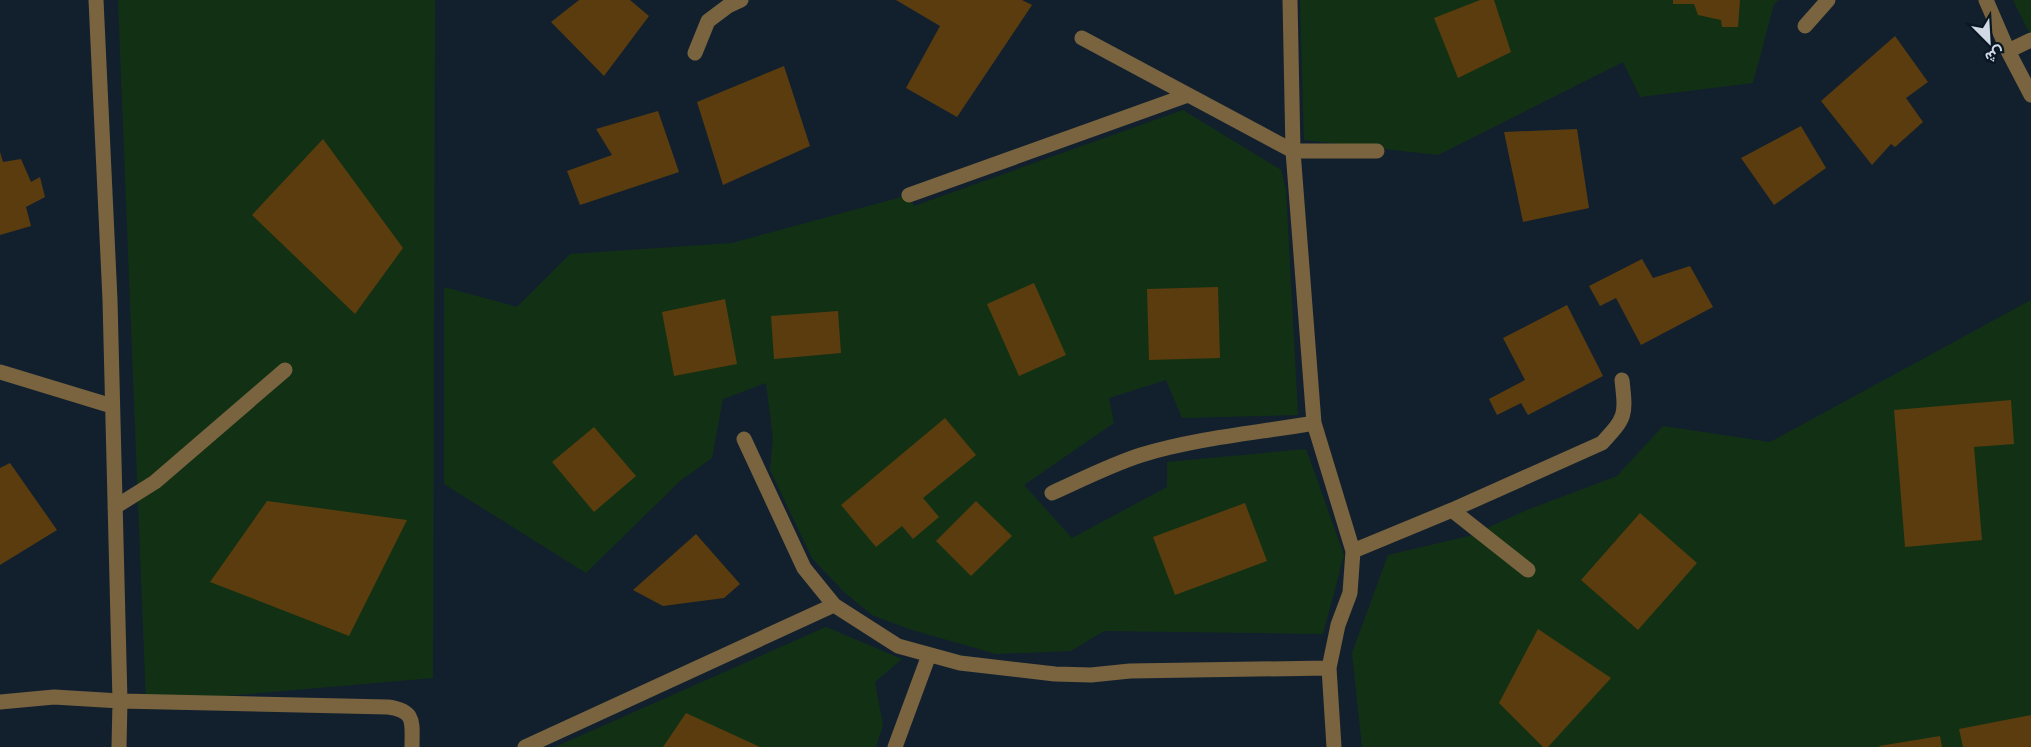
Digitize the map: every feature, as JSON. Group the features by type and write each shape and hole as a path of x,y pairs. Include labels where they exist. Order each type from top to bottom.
{"street":[{"path":"96,0 110,300 120,701 119,747"},
{"path":"695,53 708,21 728,6 741,0"},
{"path":"1290,0 1293,151 1314,423 1353,551 1350,592 1338,625 1329,668 1334,747"},
{"path":"1805,26 1828,0"},
{"path":"1986,0 2008,51 2031,95"},
{"path":"1082,38 1293,151 1377,151"},
{"path":"2008,51 2031,40"},
{"path":"909,195 1188,95"},
{"path":"115,507 155,482 285,370"},
{"path":"0,372 112,406"},
{"path":"1353,551 1602,443 1618,426 1625,410 1622,381"},
{"path":"1052,493 1104,469 1142,455 1190,444 1314,423"},
{"path":"744,439 804,568 834,605 898,646 960,663 1055,674 1329,668"},
{"path":"1452,510 1528,570"},
{"path":"525,747 834,605"},
{"path":"895,747 930,655"},
{"path":"0,702 54,697 120,701 387,707 402,709 409,714 412,747"}],"green space":[{"path":"118,0 435,0 433,678 146,703"},
{"path":"1300,0 1779,0 1774,4 1753,83 1640,97 1623,62 1438,155 1304,140"},
{"path":"2013,0 2031,0 2031,36"},
{"path":"1183,110 1281,170 1286,190 1298,415 1182,418 1166,380 1109,398 1114,423 1024,485 1072,538 1167,487 1167,462 1306,449 1344,555 1323,634 1104,631 1071,651 996,654 909,629 872,615 843,591 812,558 770,470 773,438 766,383 723,399 712,458 680,481 586,573 444,484 444,287 517,307 570,254 732,243 909,195 914,206"},
{"path":"2031,300 2031,747 1362,747 1352,653 1388,555 1469,536 1527,510 1617,476 1663,426 1770,442"},
{"path":"826,627 902,659 875,682 883,725 876,747 555,747"}],"building":[{"path":"579,0 630,0 649,16 604,76 551,22"},
{"path":"896,0 1022,0 1032,5 957,117 906,88 940,26"},
{"path":"1480,0 1494,0 1511,52 1458,78 1434,18"},
{"path":"1673,0 1740,0 1738,27 1722,27 1721,20 1698,15 1694,4 1673,4"},
{"path":"1895,36 1928,82 1906,98 1923,122 1895,147 1891,144 1872,165 1821,101"},
{"path":"784,66 810,146 723,185 697,102"},
{"path":"658,111 679,172 580,205 567,171 612,155 596,129"},
{"path":"1801,126 1826,168 1774,205 1741,158"},
{"path":"1577,129 1589,208 1523,222 1504,132"},
{"path":"323,139 403,248 355,314 252,215"},
{"path":"0,152 3,162 21,159 31,182 40,177 45,197 26,207 31,226 0,235"},
{"path":"1642,259 1653,278 1690,266 1713,307 1641,345 1616,298 1600,306 1589,286"},
{"path":"1034,283 1066,355 1019,376 987,304"},
{"path":"1218,287 1220,358 1149,360 1147,289"},
{"path":"725,299 737,364 674,376 662,312"},
{"path":"1567,305 1603,376 1528,415 1521,403 1497,415 1489,399 1525,380 1503,338"},
{"path":"838,311 841,353 774,359 771,316"},
{"path":"2011,400 2014,444 1974,447 1982,540 1905,547 1894,410"},
{"path":"945,418 976,455 923,498 939,517 913,539 902,526 876,547 841,505"},
{"path":"594,427 636,476 594,512 552,462"},
{"path":"10,463 57,530 0,565 0,468"},
{"path":"267,501 407,520 349,636 210,582"},
{"path":"976,501 1012,536 971,576 936,541"},
{"path":"1245,503 1267,561 1175,595 1153,537"},
{"path":"1640,513 1697,563 1638,630 1581,580"},
{"path":"696,534 740,584 724,598 663,606 633,590"},
{"path":"1538,629 1611,678 1548,747 1543,747 1499,703"},
{"path":"686,713 760,747 663,747"},
{"path":"2031,715 2031,747 1963,747 1959,729"},
{"path":"1940,736 1942,747 1879,746"}]}
